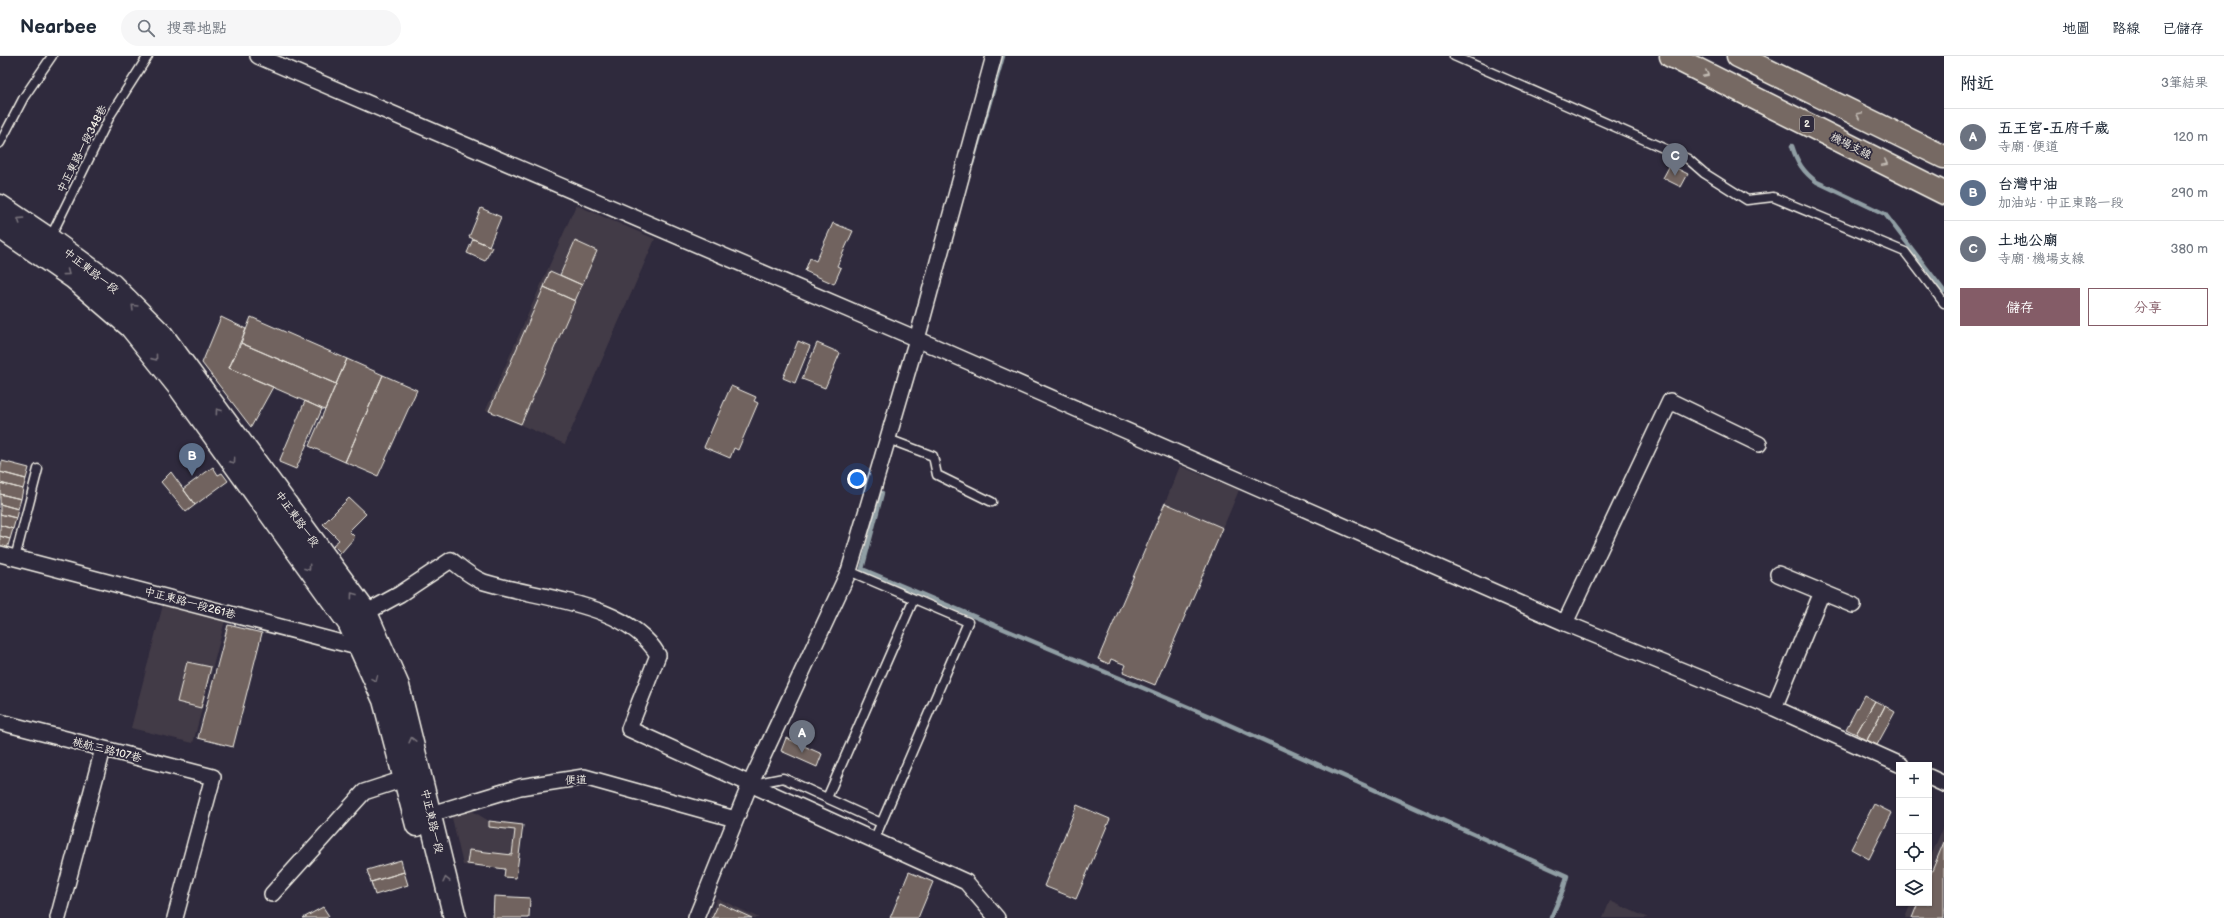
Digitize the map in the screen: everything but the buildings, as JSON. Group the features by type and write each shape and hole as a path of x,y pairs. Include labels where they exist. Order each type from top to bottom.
{"highway":[{"name":"機場支線","path":"1671,56 1944,193"},
{"path":"1738,56 1944,157"}],"main road":[{"name":"中正東路一段","path":"0,206 45,246 74,278 131,327 180,388 357,618 370,644 398,686 412,776 423,817 455,918"},
{"name":"中正東路一段","path":"0,227 45,246"},
{"name":"中正東路一段","path":"423,817 439,918"}],"street":[{"path":"258,56 917,339 1565,623 1774,708 1896,763"},
{"path":"696,918 750,784 849,571 917,339 994,56"},
{"path":"1565,623 1670,401 1759,444"},
{"name":"中正東路一段261巷","path":"0,554 370,644"},
{"path":"357,618 400,594 451,560 483,581 565,600 618,619 651,642 658,655 629,729 966,882 997,918"},
{"path":"1778,574 1853,605"},
{"path":"1774,708 1822,592"},
{"name":"桃航三路107巷","path":"0,722 213,777 174,918"},
{"path":"58,918 103,749"},
{"path":"272,894 364,792 412,776"},
{"name":"便道","path":"423,817 520,787 584,777 735,820"},
{"path":"1932,778 1944,784"}],"lane":[{"path":"0,143 24,97 52,56"},
{"name":"中正東路一段348巷","path":"45,246 111,114 148,56"},
{"path":"1454,56 1688,159 1704,172 1747,200 1773,197 1905,252 1944,303"},
{"path":"888,440 933,456 937,475 992,502"},
{"path":"15,558 38,469"},
{"path":"849,571 968,622 874,840"},
{"path":"827,798 914,599"},
{"path":"750,784 783,778 881,823"}],"shaded area":[{"path":"576,205 655,239 565,444 486,410"},
{"path":"1180,466 1239,490 1223,528 1165,503"},
{"path":"163,605 225,620 193,743 131,728"},
{"path":"467,808 489,821 523,825 516,878 504,877 504,869 463,865 450,809"},
{"path":"1944,825 1944,918 1905,918 1910,906 1932,906 1932,854"},
{"path":"717,898 759,918 708,918"},
{"path":"1610,901 1648,918 1603,918"}],"waterway":[{"path":"972,164 1003,56"},
{"path":"1792,146 1801,166 1817,182 1885,214 1944,291"},
{"path":"882,493 862,569 1214,718 1567,876 1563,890 1551,918"}],"place":[{"name":"土地公廟","path":"1675,176"},
{"name":"台灣中油","path":"192,476"},
{"name":"五王宮-五府千歲","path":"802,753"}]}
